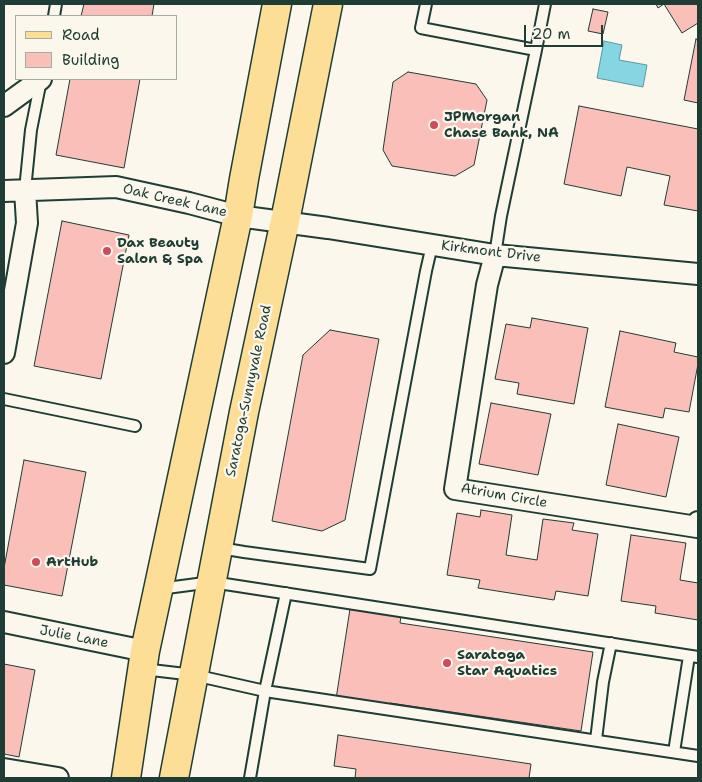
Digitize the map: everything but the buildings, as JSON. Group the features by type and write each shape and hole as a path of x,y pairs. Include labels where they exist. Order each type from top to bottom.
{"main road":[{"path":"126,778 144,660 238,216 277,4"},
{"name":"Saratoga-Sunnyvale Road","path":"174,778 244,412 285,221 328,4"}],"street":[{"path":"4,106 41,80"},
{"name":"Oak Creek Lane","path":"4,190 116,187 238,216 285,221"},
{"path":"4,353 28,223 26,190"},
{"name":"Kirkmont Drive","path":"285,221 495,255 698,274"},
{"name":"Atrium Circle","path":"495,255 487,285 455,490 698,525"},
{"name":"Julie Lane","path":"4,622 144,660"},
{"path":"4,769 58,778"}],"lane":[{"path":"426,4 422,28 536,50"},
{"path":"495,255 501,216 545,4"},
{"path":"26,190 31,130 42,80"},
{"path":"218,548 370,569 432,245"},
{"path":"4,399 135,426"},
{"path":"158,589 212,582 694,656 674,752"},
{"path":"250,778 265,691 286,593"},
{"path":"596,740 603,682 611,643"},
{"path":"144,660 194,675 265,691 698,756"}],"water":[{"path":"604,41 622,45 619,60 647,65 643,87 597,78"}],"place":[{"name":"JPMorgan Chase Bank, NA","path":"434,125"},
{"name":"Dax Beauty Salon & Spa","path":"107,251"},
{"name":"ArtHub","path":"36,562"},
{"name":"Saratoga Star Aquatics","path":"447,663"}]}
